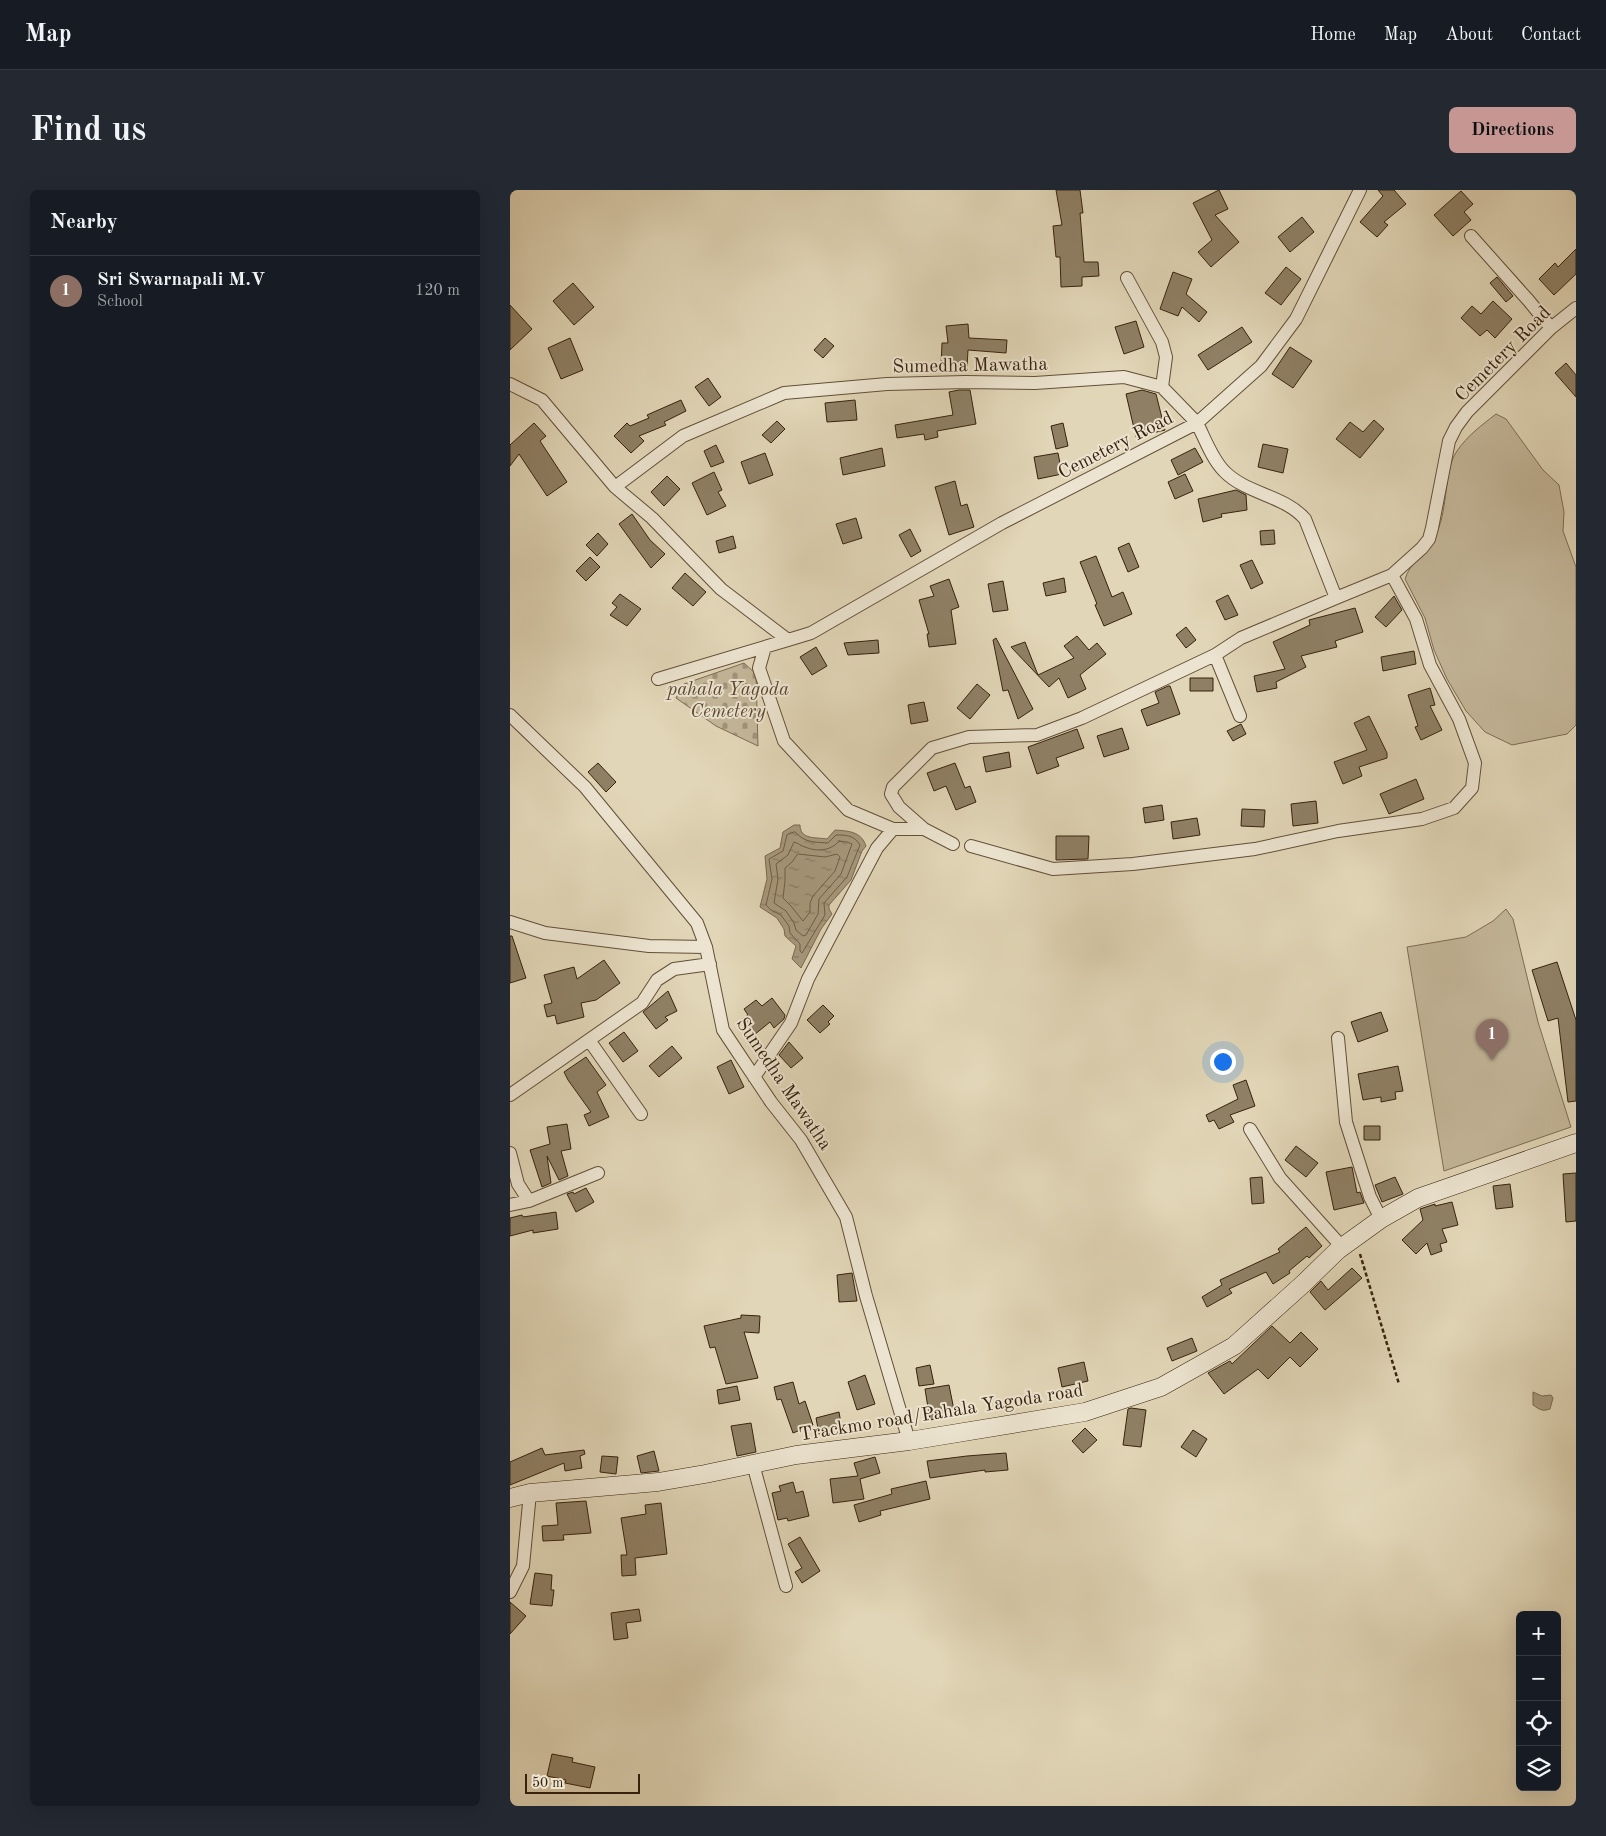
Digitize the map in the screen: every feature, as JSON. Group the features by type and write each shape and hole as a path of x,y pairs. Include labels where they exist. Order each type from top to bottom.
{"street":[{"path":"1197,423 1261,366 1296,319 1360,190"},
{"path":"1471,236 1551,328"},
{"path":"1127,278 1162,342 1166,357 1162,388"},
{"name":"Cemetery Road","path":"658,679 811,633 1002,523 1197,423 1225,472 1242,483 1296,509 1305,519 1336,598 1392,575 1422,548 1429,538 1450,441 1456,428 1467,412 1551,328 1576,308"},
{"name":"Sumedha Mawatha","path":"615,487 683,436 784,393 887,384 1034,382 1124,377 1162,388 1197,423"},
{"path":"510,384 542,400 615,487 652,518 721,589 788,640"},
{"path":"971,846 1053,869 1133,864 1255,849 1338,830 1422,819 1454,808 1472,788 1475,763 1459,719 1430,664 1416,619 1392,575"},
{"path":"953,844 924,829 899,807 891,794 893,787 932,748 969,737 1037,735 1082,718 1215,655 1241,638 1336,598"},
{"path":"766,647 759,668 784,741 848,810 893,829 924,829"},
{"path":"1215,655 1240,716"},
{"name":"Sumedha Mawatha","path":"510,715 585,787 697,923 706,947 723,1030 771,1102 801,1140 846,1217 866,1296 909,1441"},
{"path":"754,1076 791,1023 808,978 872,856 893,829"},
{"path":"510,922 545,934 649,946 706,947"},
{"path":"510,1095 642,1003 657,980 674,968 710,964"},
{"path":"1338,1038 1346,1122 1370,1197 1381,1220"},
{"path":"589,1040 641,1114"},
{"path":"1250,1129 1280,1178 1348,1243"},
{"name":"Trackmo road/Pahala Yagoda road","path":"510,1498 530,1493 658,1482 796,1455 909,1441 1085,1412 1160,1387 1234,1346 1348,1243 1381,1220 1418,1198 1576,1143"},
{"path":"510,1153 518,1184 529,1201"},
{"path":"510,1205 529,1201 598,1174"},
{"path":"753,1464 786,1586"},
{"path":"510,1592 523,1566 530,1493"}],"path":[{"path":"1348,1243 1361,1258 1399,1384"}],"green space":[{"path":"1496,414 1506,419 1543,470 1559,485 1564,512 1563,531 1576,567 1576,725 1567,734 1512,745 1485,732 1466,711 1447,679 1434,650 1425,618 1405,579 1411,567 1437,532 1443,512 1450,468 1457,451 1470,436"},
{"name":"pahala Yagoda Cemetery","path":"744,663 756,674 758,746 716,726 676,698 684,684"},
{"path":"1506,909 1513,919 1538,1022 1571,1127 1444,1171 1407,947 1466,937 1493,921"}],"water":[{"path":"794,825 800,825 803,833 814,838 827,839 835,830 854,833 861,837 866,846 862,851 851,880 829,905 832,914 821,929 801,968 792,959 796,946 785,936 784,929 777,918 760,907 767,879 765,856 780,848 783,832"},
{"path":"1533,1392 1542,1396 1551,1395 1553,1398 1550,1409 1543,1410 1533,1405"}],"building":[{"path":"1056,190 1080,190 1083,213 1080,213 1084,262 1098,262 1099,276 1082,277 1082,286 1061,287 1060,257 1056,257 1053,226 1062,225"},
{"path":"1219,190 1228,209 1215,215 1239,242 1211,267 1198,252 1212,240 1193,203"},
{"path":"1378,190 1394,190 1406,204 1384,222 1388,225 1377,237 1360,222 1383,196"},
{"path":"1461,191 1473,204 1464,212 1471,220 1453,236 1434,215"},
{"path":"1302,217 1314,232 1290,252 1278,237"},
{"path":"1576,249 1576,274 1554,295 1539,279 1555,263 1558,267"},
{"path":"1286,267 1301,279 1281,305 1265,293"},
{"path":"1173,272 1192,279 1186,294 1207,312 1199,322 1182,307 1178,316 1160,309"},
{"path":"1497,277 1513,296 1506,302 1490,283"},
{"path":"573,283 594,307 574,325 553,301"},
{"path":"1493,301 1512,319 1495,338 1487,330 1480,336 1461,318 1472,306 1481,314"},
{"path":"510,305 532,329 510,350"},
{"path":"1136,321 1144,347 1124,354 1115,327"},
{"path":"968,324 969,338 1007,340 1006,353 968,350 967,368 941,366 942,343 948,343 946,326"},
{"path":"1242,327 1252,342 1208,370 1198,355"},
{"path":"570,338 583,370 561,379 548,348"},
{"path":"825,338 834,346 823,358 814,350"},
{"path":"1290,347 1312,361 1293,388 1272,374"},
{"path":"1566,363 1576,375 1576,397 1555,373"},
{"path":"708,378 721,397 709,406 695,387"},
{"path":"970,390 976,424 937,431 938,437 925,440 924,434 897,438 895,425 953,415 949,392"},
{"path":"1142,390 1156,394 1165,430 1136,437 1126,394"},
{"path":"681,400 686,411 664,422 666,425 639,436 644,441 631,453 614,436 627,423 630,426 649,418 647,415"},
{"path":"855,400 857,420 827,422 825,403"},
{"path":"1374,420 1384,429 1360,458 1336,439 1350,422 1363,432"},
{"path":"777,421 785,429 771,443 762,435"},
{"path":"534,423 546,436 540,441 567,482 547,496 519,454 510,466 510,445"},
{"path":"1063,423 1068,446 1056,449 1051,426"},
{"path":"1263,444 1288,449 1283,473 1258,467"},
{"path":"716,445 724,462 711,467 704,451"},
{"path":"882,448 885,466 843,475 840,458"},
{"path":"1195,448 1203,462 1178,475 1171,460"},
{"path":"765,453 773,475 749,484 741,462"},
{"path":"1058,453 1062,474 1038,479 1034,457"},
{"path":"714,472 722,490 718,492 726,506 707,515 692,483"},
{"path":"1185,474 1193,491 1175,499 1168,482"},
{"path":"667,476 680,489 664,506 651,492"},
{"path":"955,481 961,506 967,504 974,527 949,535 935,487"},
{"path":"1236,490 1246,495 1247,510 1221,514 1222,517 1203,522 1198,499"},
{"path":"632,514 650,540 665,554 651,568 619,524"},
{"path":"856,518 862,538 843,544 836,524"},
{"path":"910,529 921,551 911,557 899,535"},
{"path":"1274,530 1275,544 1261,545 1260,531"},
{"path":"598,533 608,544 597,556 586,545"},
{"path":"733,536 736,548 719,553 716,541"},
{"path":"1129,543 1139,567 1128,572 1118,548"},
{"path":"1096,556 1112,597 1123,592 1132,614 1104,626 1080,562"},
{"path":"590,557 600,567 586,581 576,571"},
{"path":"1252,560 1263,583 1251,589 1240,565"},
{"path":"685,573 706,592 693,606 672,588"},
{"path":"1064,578 1066,592 1046,596 1043,583"},
{"path":"949,579 959,607 951,610 956,644 929,647 927,634 929,634 919,600 934,596 930,586"},
{"path":"1003,581 1008,610 993,612 988,584"},
{"path":"620,594 641,609 627,626 610,615 617,607 612,603"},
{"path":"1228,595 1238,615 1225,620 1216,601"},
{"path":"1394,596 1402,610 1386,627 1375,617"},
{"path":"1355,608 1363,632 1335,641 1337,647 1301,656 1306,667 1276,682 1277,688 1257,692 1254,676 1285,669 1273,642 1310,625 1309,620"},
{"path":"1186,627 1196,640 1186,648 1176,635"},
{"path":"1077,636 1089,650 1097,643 1106,654 1080,675 1086,689 1068,698 1059,678 1049,687 1011,647 1025,642 1038,675 1074,658 1064,646"},
{"path":"996,638 1033,709 1018,719 1008,690 1003,691 993,640"},
{"path":"878,640 879,653 848,655 844,643"},
{"path":"816,647 827,666 812,675 800,657"},
{"path":"1414,651 1416,664 1383,671 1381,657"},
{"path":"1190,678 1213,678 1213,691 1190,691"},
{"path":"977,684 990,695 970,719 957,708"},
{"path":"1170,686 1180,714 1147,726 1141,710 1159,703 1155,692"},
{"path":"1430,688 1435,705 1430,706 1442,730 1421,740 1415,727 1418,726 1408,695"},
{"path":"924,702 928,721 911,724 908,705"},
{"path":"1369,716 1387,753 1387,758 1359,767 1362,776 1343,784 1334,762 1367,750 1354,723"},
{"path":"1241,724 1246,734 1233,741 1227,731"},
{"path":"1122,728 1129,749 1104,757 1097,736"},
{"path":"1077,729 1084,748 1056,758 1059,766 1037,774 1028,747"},
{"path":"1009,752 1011,767 986,772 983,757"},
{"path":"598,763 616,782 606,792 588,772"},
{"path":"955,763 965,788 970,786 976,802 956,810 946,786 934,791 927,773"},
{"path":"1416,779 1424,799 1389,814 1380,794"},
{"path":"1316,801 1318,823 1293,826 1291,804"},
{"path":"1162,805 1164,820 1145,823 1143,808"},
{"path":"1242,809 1265,810 1264,827 1241,826"},
{"path":"1197,818 1200,835 1173,839 1171,822"},
{"path":"1056,836 1089,836 1088,859 1056,860"},
{"path":"510,936 512,936 526,978 510,983"},
{"path":"604,960 620,983 596,1000 581,1003 584,1017 557,1024 555,1015 547,1017 544,1005 552,1003 544,975 574,967 577,979"},
{"path":"1557,962 1576,1020 1576,1101 1568,1102 1558,1018 1548,1021 1532,970"},
{"path":"668,991 677,1011 665,1017 668,1020 656,1029 643,1012"},
{"path":"772,998 785,1015 784,1019 774,1028 770,1022 754,1035 742,1019 748,1015 744,1009 756,1000 762,1006"},
{"path":"823,1005 834,1016 828,1022 830,1024 820,1033 807,1020"},
{"path":"1381,1012 1388,1031 1358,1042 1351,1022"},
{"path":"624,1032 638,1051 623,1062 609,1043"},
{"path":"789,1042 803,1058 791,1068 779,1055"},
{"path":"672,1046 682,1058 659,1077 649,1066"},
{"path":"586,1057 606,1085 597,1092 609,1117 589,1126 584,1115 591,1112 564,1072"},
{"path":"731,1060 744,1087 729,1094 717,1067"},
{"path":"1398,1066 1403,1091 1395,1092 1396,1099 1381,1102 1381,1097 1363,1100 1358,1074"},
{"path":"1246,1080 1255,1106 1230,1115 1234,1122 1219,1129 1214,1120 1209,1122 1206,1115 1238,1099 1233,1085"},
{"path":"567,1124 571,1149 561,1151 568,1176 559,1180 547,1156 551,1183 542,1187 530,1150 550,1144 547,1127"},
{"path":"1364,1126 1380,1126 1380,1140 1364,1140"},
{"path":"1296,1146 1318,1163 1306,1177 1285,1160"},
{"path":"1352,1167 1357,1193 1360,1192 1364,1203 1334,1210 1326,1172"},
{"path":"1576,1173 1576,1221 1566,1222 1563,1174"},
{"path":"1262,1177 1264,1203 1252,1204 1250,1178"},
{"path":"1395,1177 1403,1194 1382,1202 1375,1185"},
{"path":"1510,1184 1513,1207 1496,1209 1493,1186"},
{"path":"586,1188 594,1202 576,1212 567,1194 573,1192 574,1194"},
{"path":"1452,1202 1458,1225 1442,1229 1447,1242 1440,1244 1442,1251 1431,1255 1427,1243 1416,1254 1402,1240 1423,1220 1420,1209 1435,1204 1435,1206"},
{"path":"556,1212 558,1229 533,1233 533,1230 510,1236 510,1218"},
{"path":"1306,1227 1322,1246 1309,1258 1307,1256 1289,1271 1290,1273 1273,1284 1266,1272 1229,1289 1232,1293 1207,1307 1202,1297 1222,1285 1220,1280 1280,1252 1278,1249"},
{"path":"1352,1268 1362,1278 1325,1310 1310,1292 1321,1281 1328,1290"},
{"path":"852,1273 857,1301 839,1302 837,1275"},
{"path":"741,1315 760,1316 759,1333 744,1332 758,1378 726,1384 715,1347 710,1348 704,1326 741,1318"},
{"path":"1272,1326 1290,1343 1301,1332 1318,1349 1300,1367 1290,1357 1268,1379 1258,1369 1224,1394 1208,1373 1230,1361 1232,1364"},
{"path":"1192,1338 1197,1351 1172,1361 1167,1348"},
{"path":"1084,1362 1088,1381 1062,1387 1058,1368"},
{"path":"930,1365 934,1384 919,1386 916,1368"},
{"path":"865,1375 875,1404 857,1410 848,1382"},
{"path":"793,1382 799,1404 805,1401 813,1425 793,1433 781,1399 777,1400 774,1387"},
{"path":"949,1385 955,1415 930,1420 925,1389"},
{"path":"737,1386 740,1400 719,1404 717,1390"},
{"path":"1128,1409 1146,1410 1141,1447 1123,1445"},
{"path":"839,1412 842,1429 819,1434 816,1418"},
{"path":"751,1423 756,1452 737,1456 731,1426"},
{"path":"1085,1428 1097,1440 1083,1453 1072,1441"},
{"path":"1193,1430 1207,1439 1196,1457 1181,1447"},
{"path":"542,1448 545,1455 584,1450 585,1454 580,1456 582,1468 565,1471 564,1463 510,1485 510,1462"},
{"path":"654,1451 659,1471 641,1473 637,1456"},
{"path":"1006,1453 1008,1470 985,1472 985,1470 930,1478 927,1461"},
{"path":"602,1456 618,1457 616,1474 600,1472"},
{"path":"875,1457 880,1473 860,1479 864,1499 833,1503 830,1479 858,1476 854,1463"},
{"path":"926,1481 930,1499 880,1511 881,1515 859,1522 854,1505 892,1494 891,1489"},
{"path":"793,1482 796,1493 803,1491 809,1516 788,1521 787,1518 778,1520 772,1493 781,1491 779,1486"},
{"path":"586,1501 591,1533 563,1535 564,1540 543,1541 542,1526 558,1525 556,1503"},
{"path":"661,1503 667,1554 635,1558 636,1575 622,1576 621,1555 627,1555 621,1518 646,1514 645,1505"},
{"path":"800,1537 820,1571 802,1583 795,1572 802,1568 788,1544"},
{"path":"535,1573 552,1575 551,1590 554,1590 552,1606 530,1604"},
{"path":"510,1602 526,1616 510,1634"},
{"path":"639,1609 641,1621 626,1623 628,1638 614,1640 611,1613"},
{"path":"552,1754 573,1758 572,1762 595,1767 590,1788 565,1783 566,1780 547,1776"}],"place":[{"name":"Sri Swarnapali M.V","path":"1492,1060"}]}
